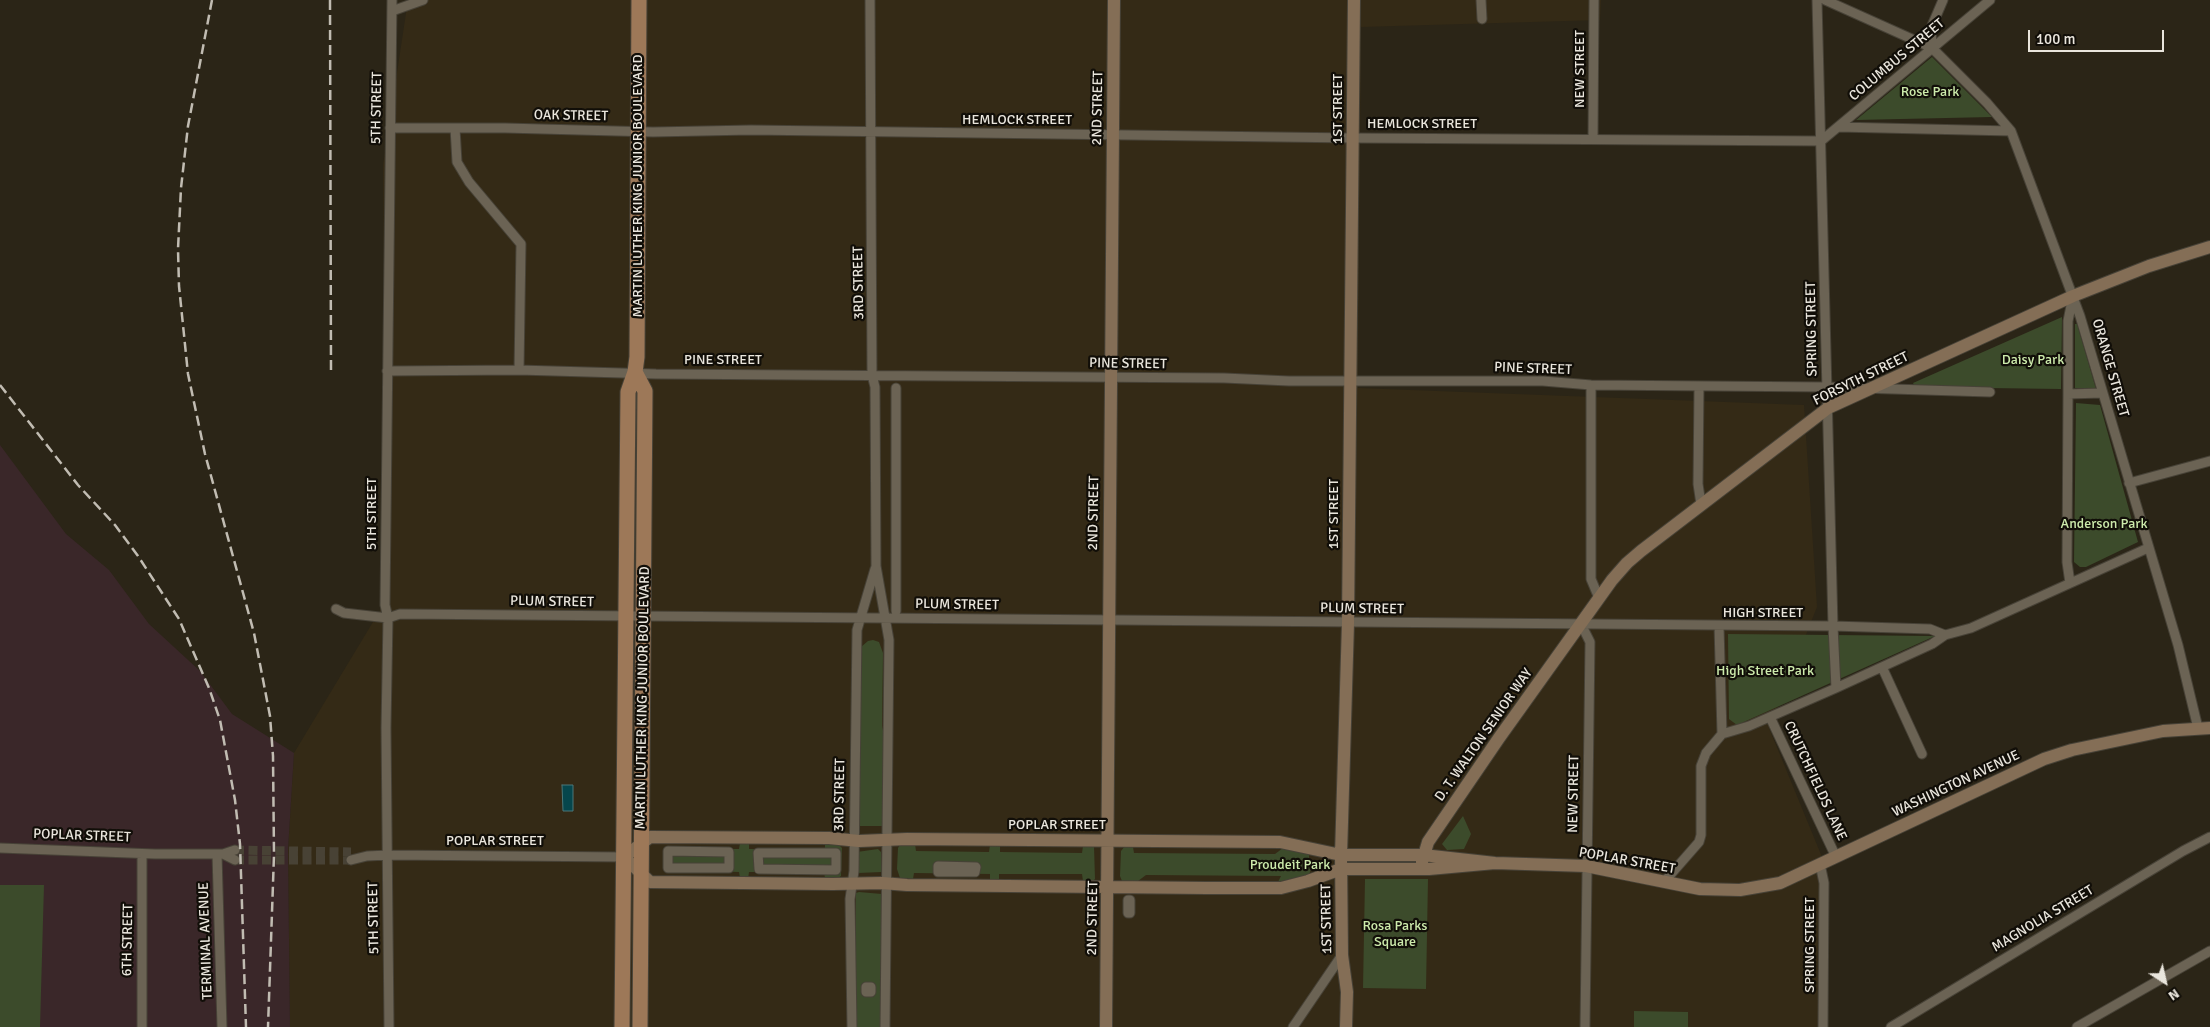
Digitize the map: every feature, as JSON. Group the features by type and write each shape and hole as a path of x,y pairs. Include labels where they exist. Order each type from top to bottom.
{"main road":[{"name":"MARTIN LUTHER KING JUNIOR BOULEVARD","path":"622,1027 624,617 628,392 635,372 637,357 639,0"},
{"name":"MARTIN LUTHER KING JUNIOR BOULEVARD","path":"635,372 645,391 640,1027"}],"street":[{"name":"5TH STREET","path":"389,1027 386,728 388,618 385,605 392,0"},
{"path":"392,11 423,0"},
{"name":"3RD STREET","path":"870,0 872,375 875,387 876,566 889,640 885,1027"},
{"name":"2ND STREET","path":"1106,1027 1114,0"},
{"name":"1ST STREET","path":"1346,1027 1347,992 1342,956 1341,855 1348,622 1354,0"},
{"path":"1482,0 1482,19"},
{"name":"NEW STREET","path":"1593,139 1594,0"},
{"name":"SPRING STREET","path":"1817,0 1836,688"},
{"path":"1825,0 1932,48 1931,28 1943,0"},
{"name":"COLUMBUS STREET","path":"1822,141 1990,0"},
{"name":"ORANGE STREET","path":"1932,48 1987,103 2011,131 2073,296 2204,728"},
{"path":"1838,126 2011,131"},
{"name":"OAK STREET","path":"390,128 872,132"},
{"path":"454,128 457,162 469,182 522,244 519,370"},
{"name":"HEMLOCK STREET","path":"872,132 1822,141"},
{"name":"FORSYTH STREET","path":"1581,624 1626,563 1828,408 2073,296 2149,266 2210,247"},
{"path":"2070,583 2067,562 2068,321 2073,296"},
{"name":"PINE STREET","path":"387,371 519,370 1290,381 1543,381 1591,385 1868,389"},
{"path":"1591,385 1591,579 1599,598"},
{"path":"1699,386 1698,484 1701,504"},
{"path":"896,388 896,611"},
{"path":"1868,389 1990,392"},
{"path":"2068,394 2102,393"},
{"path":"2129,483 2210,461"},
{"name":"HIGH STREET","path":"1722,734 1770,716 1882,668 1932,644 1945,635 1971,628 2148,548"},
{"name":"3RD STREET","path":"852,1027 850,899 852,883 857,630 876,566"},
{"name":"PLUM STREET","path":"336,609 344,613 388,618 400,614 1581,624"},
{"name":"NEW STREET","path":"1581,624 1590,642 1585,1027"},
{"name":"HIGH STREET","path":"1581,624 1833,626 1930,629 1945,635"},
{"name":"D. T. WALTON SENIOR WAY","path":"1421,869 1423,855 1428,842 1581,624"},
{"path":"1664,882 1699,842 1702,824 1701,766 1706,752 1722,734 1719,626"},
{"path":"1882,668 1922,754"},
{"name":"CRUTCHFIELDS LANE","path":"1770,716 1836,858"},
{"name":"WASHINGTON AVENUE","path":"1723,889 1740,890 1780,883 2044,759 2072,750 2164,731 2204,728"},
{"name":"POPLAR STREET","path":"351,856 624,857 650,837 829,838 853,841 1108,840 1280,842 1341,855 1423,855 1495,863 1586,866 1700,889 1723,889"},
{"name":"MAGNOLIA STREET","path":"1891,1027 2166,861 2210,837"},
{"name":"POPLAR STREET","path":"0,848 142,854 235,855"},
{"path":"668,851 729,852 729,868 668,868 668,851"},
{"path":"758,852 836,853 836,870 759,869 758,852"},
{"name":"6TH STREET","path":"142,854 142,1027"},
{"name":"TERMINAL AVENUE","path":"220,854 222,1027"},
{"name":"POPLAR STREET","path":"624,857 650,882 1281,888 1341,869 1421,869 1495,863"},
{"name":"SPRING STREET","path":"1820,864 1824,883 1823,1027"},
{"path":"623,888 641,875"},
{"path":"2077,1027 2210,951"},
{"path":"1294,1027 1342,956"}],"shaded area":[{"path":"408,0 1601,0 1600,20 1361,27 1358,388 1804,405 1817,607 1769,728 1822,857 1819,1027 290,1027 288,850 294,753 385,602 386,466 383,165"},
{"path":"0,445 66,534 109,570 149,624 200,671 232,714 294,753 288,850 290,1027 0,1027"}],"green space":[{"name":"Rose Park","path":"1932,57 1992,117 1856,120"},
{"name":"Daisy Park","path":"2062,317 2061,389 1915,387 1913,383"},
{"path":"2075,324 2077,324 2096,389 2075,388"},
{"name":"Anderson Park","path":"2076,403 2100,405 2138,542 2086,567 2080,567 2074,562"},
{"name":"High Street Park","path":"1728,634 1935,636 1737,725 1729,719"},
{"path":"868,641 879,642 883,653 882,726 885,739 882,826 857,826 861,647"},
{"path":"1463,816 1471,834 1464,849 1447,850 1442,844"},
{"path":"740,843 749,843 749,849 825,850 825,844 838,844 842,848 841,876 838,878 825,878 824,872 749,872 748,879 740,878 739,872 667,870 672,849 739,849"},
{"path":"915,844 916,851 989,852 990,845 1000,845 1000,852 1082,853 1083,846 1094,846 1095,879 1093,881 1083,881 1082,874 999,874 999,881 990,880 990,874 914,873 913,879 900,878 897,869 898,848 900,845"},
{"name":"Proudeit Park","path":"1125,846 1133,847 1134,853 1275,854 1283,848 1309,854 1309,866 1311,869 1309,875 1278,882 1281,876 1146,875 1138,881 1126,882 1122,881 1120,876 1121,851"},
{"path":"878,849 881,852 882,872 858,873 857,852"},
{"name":"Rosa Parks Square","path":"1365,879 1428,879 1426,989 1363,988"},
{"path":"0,885 44,885 40,1027 0,1027"},
{"path":"856,893 882,894 881,1027 855,1027"},
{"path":"1634,1011 1688,1012 1688,1027 1634,1027"}],"water":[{"path":"562,785 573,785 573,811 563,811"}],"tunnel":[{"path":"235,850 351,852"},
{"path":"235,860 351,860"}],"railway":[{"path":"212,0 188,126 181,188 178,249 179,286 188,374 205,454 254,633 270,716 273,756 274,855 268,1027"},
{"path":"330,0 331,370"},
{"path":"0,385 78,485 115,525 138,556 179,619 209,688 220,720 235,800 240,844 246,1027"}]}
